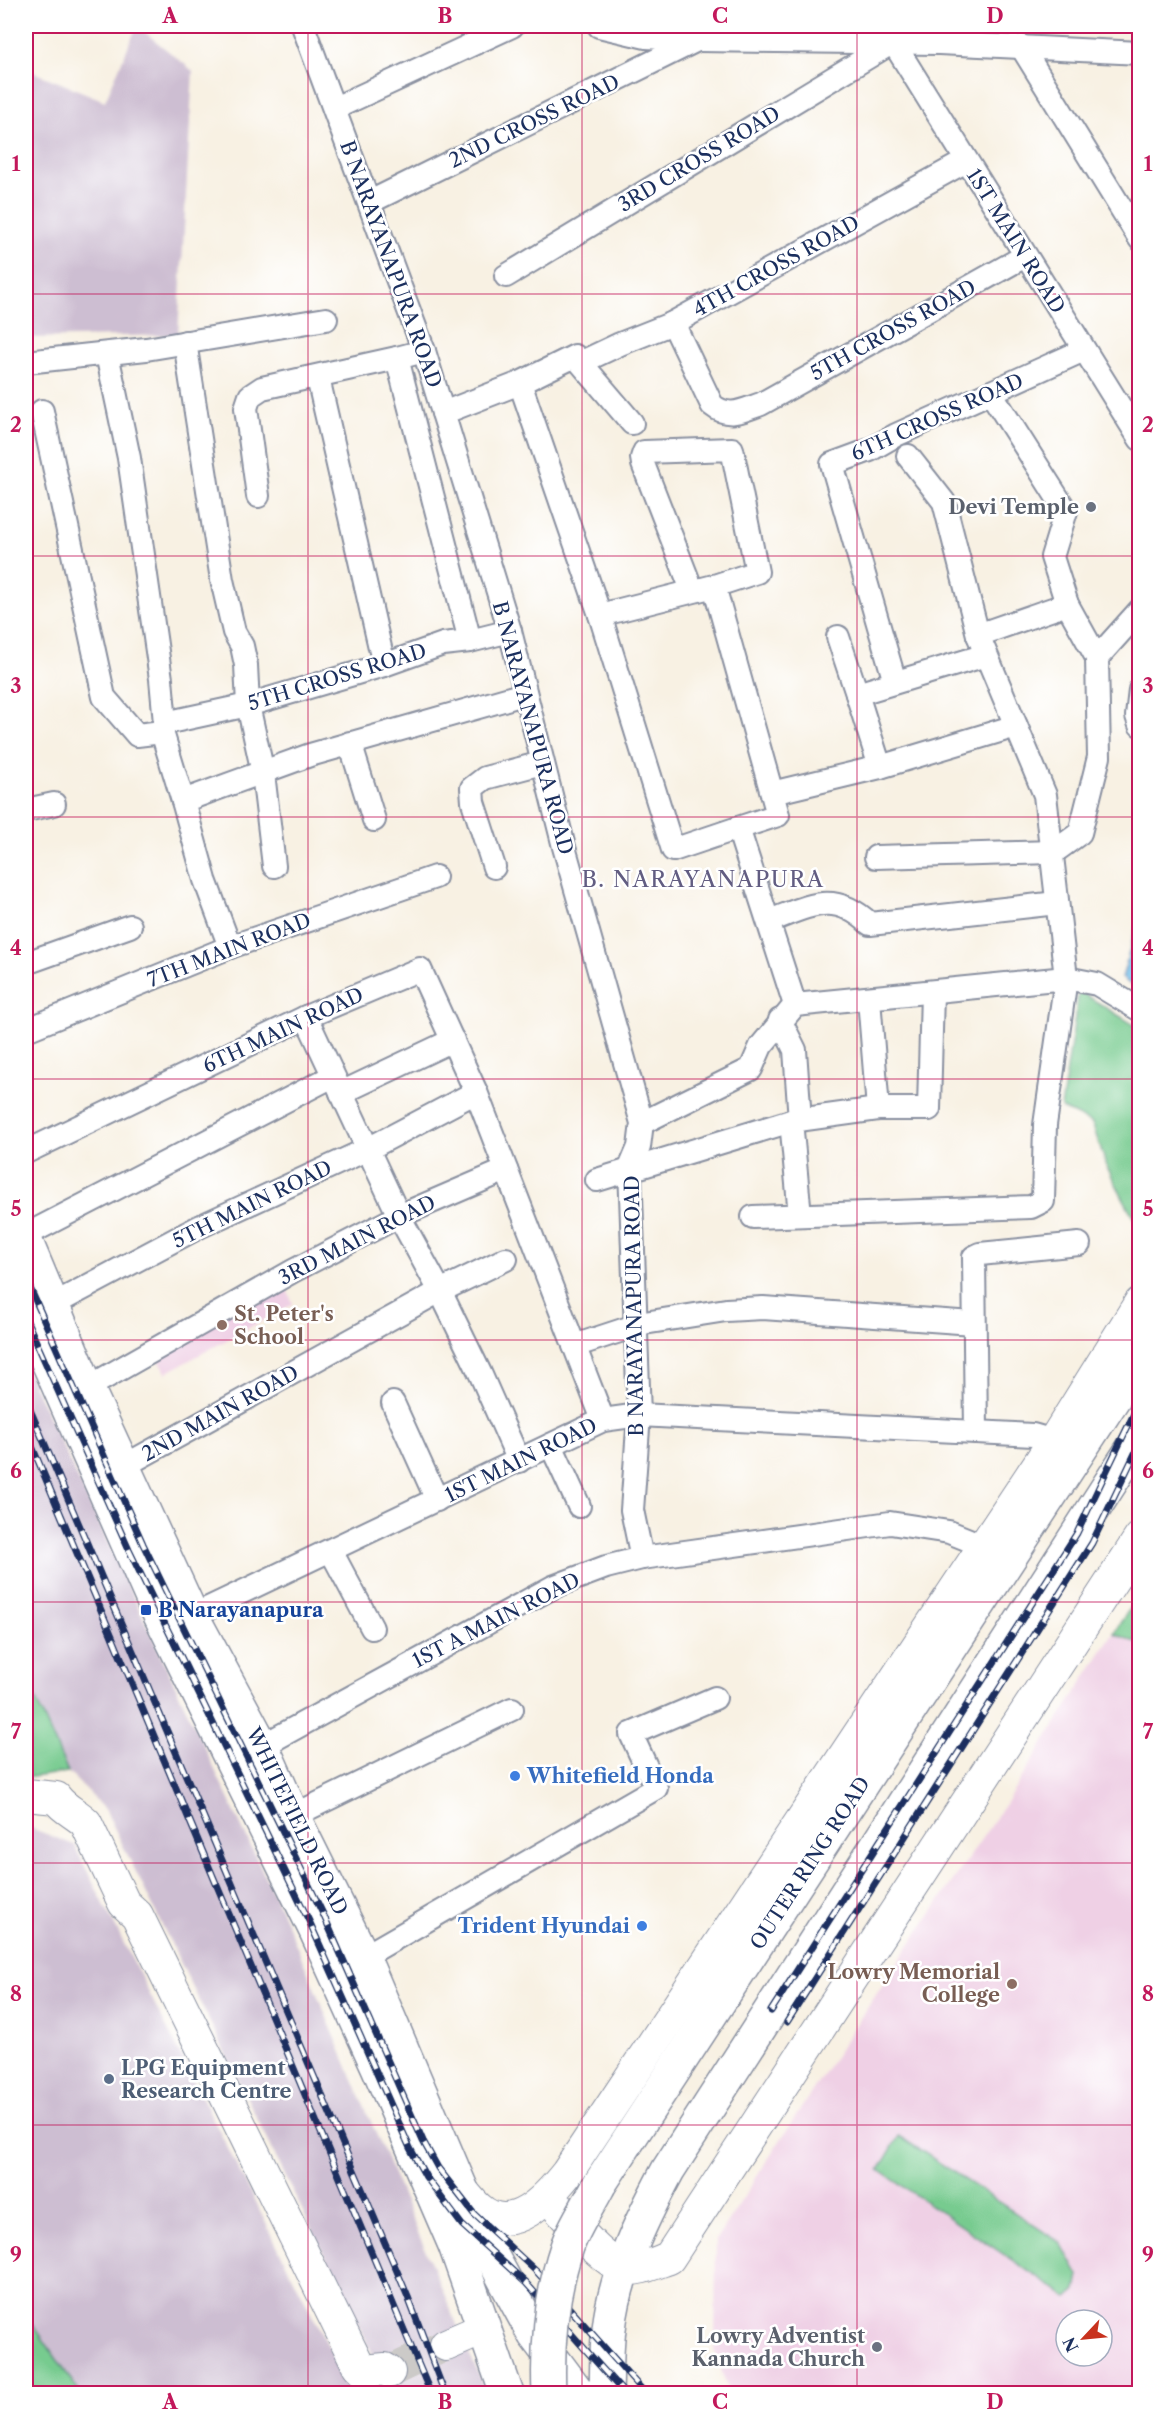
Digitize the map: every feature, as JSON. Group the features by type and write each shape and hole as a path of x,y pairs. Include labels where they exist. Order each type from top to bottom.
{"main road":[{"name":"WHITEFIELD ROAD","path":"26,1242 35,1312 154,1603 316,1931 373,2057 455,2245 507,2394"},
{"name":"WHITEFIELD ROAD","path":"35,1312 87,1389 192,1616 262,1746 293,1816 363,1958 460,2187 521,2311 579,2394"},
{"name":"OUTER RING ROAD","path":"549,2394 547,2356 552,2314 567,2246 599,2185 1140,1358"},
{"path":"606,2394 609,2328 625,2268 639,2226 668,2170 1140,1437"}],"street":[{"name":"B NARAYANAPURA ROAD","path":"303,26 424,351 510,631 542,763 642,1122 639,1147 630,1168 634,1328 639,1415 632,1510 642,1558"},
{"path":"335,108 512,26"},
{"path":"599,26 646,37 698,40 893,42 1140,53"},
{"name":"2ND CROSS ROAD","path":"370,202 698,40"},
{"name":"1ST MAIN ROAD","path":"893,42 1140,439"},
{"name":"3RD CROSS ROAD","path":"506,276 893,42"},
{"path":"1021,46 1140,239"},
{"name":"4TH CROSS ROAD","path":"520,383 575,356 582,362 673,323 966,161"},
{"name":"5TH CROSS ROAD","path":"673,323 712,405 720,412 732,414 761,404 1025,256"},
{"path":"26,362 107,354 326,319"},
{"path":"185,342 222,580 234,632 242,646 246,664 248,705 263,772 274,866"},
{"name":"6TH CROSS ROAD","path":"895,682 832,464 870,450 896,435 1084,350"},
{"path":"258,496 246,408 250,396 262,388 318,378 424,351"},
{"path":"107,354 129,458 164,727 205,880 230,947"},
{"path":"397,358 470,641"},
{"path":"582,362 632,423"},
{"path":"318,378 384,665"},
{"path":"443,413 520,383 600,615 673,850 778,815 703,588 643,464 644,452 732,449 758,572 703,588 600,615"},
{"path":"876,857 1054,852 1080,833 1100,757 1097,658 1067,604 1052,557 1066,511 991,393"},
{"name":"5TH CROSS ROAD","path":"42,411 104,697 137,735 384,665 443,644 470,641 510,631"},
{"path":"753,1217 1031,1207 1043,1202 1045,1125 1066,978 1054,852 1045,795 982,645 944,501 908,456"},
{"path":"857,694 895,682 982,645 1067,604"},
{"path":"1097,658 1135,623"},
{"path":"838,637 880,767"},
{"path":"1140,690 1137,716 1140,725"},
{"path":"183,801 350,743 524,694"},
{"path":"772,793 880,767 1016,726"},
{"path":"350,743 374,820"},
{"path":"494,867 473,802 472,788 485,778 542,763"},
{"path":"26,810 54,804"},
{"path":"738,828 769,921 795,1050 800,1215"},
{"name":"7TH MAIN ROAD","path":"26,1030 230,947 435,877"},
{"path":"769,921 825,902 839,903 870,924 1058,903"},
{"path":"26,963 130,926"},
{"name":"6TH MAIN ROAD","path":"26,1152 306,1017 420,969 476,1092 603,1420"},
{"path":"642,1122 751,1069 761,1046 787,1013 869,999 1066,978 1097,984 1140,1010"},
{"path":"597,1180 630,1168 705,1149 796,1120 878,1109 929,1109 932,992"},
{"path":"869,999 878,1109"},
{"path":"306,1017 399,1216 440,1291 519,1461"},
{"path":"26,1235 337,1084 453,1040"},
{"name":"5TH MAIN ROAD","path":"35,1312 199,1227 368,1149 476,1092"},
{"name":"3RD MAIN ROAD","path":"87,1389 293,1271 399,1216 506,1170"},
{"path":"976,1432 974,1257 980,1254 1079,1244"},
{"name":"2ND MAIN ROAD","path":"124,1466 440,1291 506,1259"},
{"path":"460,2187 480,2210 494,2218 509,2219 524,2214 548,2197 583,2151 786,1840 1054,1441 1140,1303"},
{"path":"574,1346 644,1323 726,1310 763,1308 973,1323"},
{"path":"393,1402 436,1500"},
{"name":"1ST MAIN ROAD","path":"192,1616 603,1420 639,1415 1033,1435 1054,1441"},
{"path":"551,1445 579,1506"},
{"name":"1ST A MAIN ROAD","path":"262,1746 559,1584 642,1558 890,1522 949,1532 984,1546"},
{"path":"548,2197 595,2248 625,2268 640,2267 669,2258 1140,1539"},
{"path":"331,1551 372,1628"},
{"path":"363,1958 656,1788 631,1734 715,1698"},
{"path":"293,1816 512,1709"},
{"path":"26,1795 56,1798 64,1809 80,1817 86,1823 124,1903 137,1915 358,2365 364,2372 385,2369 389,2372 387,2376 362,2381 355,2374 124,1920 124,1903"},
{"path":"26,1811 52,1816 64,1809"},
{"path":"446,2345 483,2329"}],"shaded area":[{"path":"137,26 193,71 178,335 26,338 26,69 105,101"},
{"name":"St. Peter's School","path":"281,1274 293,1304 166,1373 152,1346"},
{"path":"26,1369 286,1921 486,2393 392,2393 105,1809 68,1772 26,1678"},
{"name":"Lowry Memorial College","path":"1139,1593 1139,2393 729,2393 715,2352 716,2240 836,2054 1009,1798"},
{"name":"LPG Equipment Research Centre","path":"26,1826 74,1845 352,2393 80,2393 26,2314"}],"green space":[{"path":"1079,991 1139,1028 1139,1228 1107,1167 1092,1123 1061,1108"},
{"path":"1139,1593 1139,1644 1114,1633"},
{"path":"26,1678 68,1772 26,1778"},
{"path":"899,2136 1061,2243 1079,2276 1076,2291 1068,2298 879,2170"},
{"path":"26,2314 80,2393 26,2393"}],"water":[{"path":"1139,917 1139,991 1122,978"}],"tunnel":[{"path":"389,2372 446,2345"}],"railway":[{"path":"26,1279 143,1544 324,1916 423,2141 438,2168 474,2214 537,2272 646,2394"},
{"path":"26,1319 129,1550 310,1923 410,2148 426,2177 462,2225 526,2283 625,2394"},
{"path":"26,1400 408,2297 445,2394"},
{"path":"771,2011 1077,1533 1140,1401"},
{"path":"26,1432 431,2394"},
{"path":"787,2022 1092,1543 1140,1443"}],"place":[{"name":"Devi Temple","path":"1091,507"},
{"name":"St. Peter's School","path":"222,1325"},
{"name":"B Narayanapura","path":"146,1610"},
{"name":"Whitefield Honda","path":"515,1776"},
{"name":"Trident Hyundai","path":"642,1926"},
{"name":"Lowry Memorial College","path":"1012,1984"},
{"name":"LPG Equipment Research Centre","path":"109,2079"},
{"name":"Lowry Adventist Kannada Church","path":"877,2347"}],"district":[{"name":"B. NARAYANAPURA","path":"703,879"}]}
